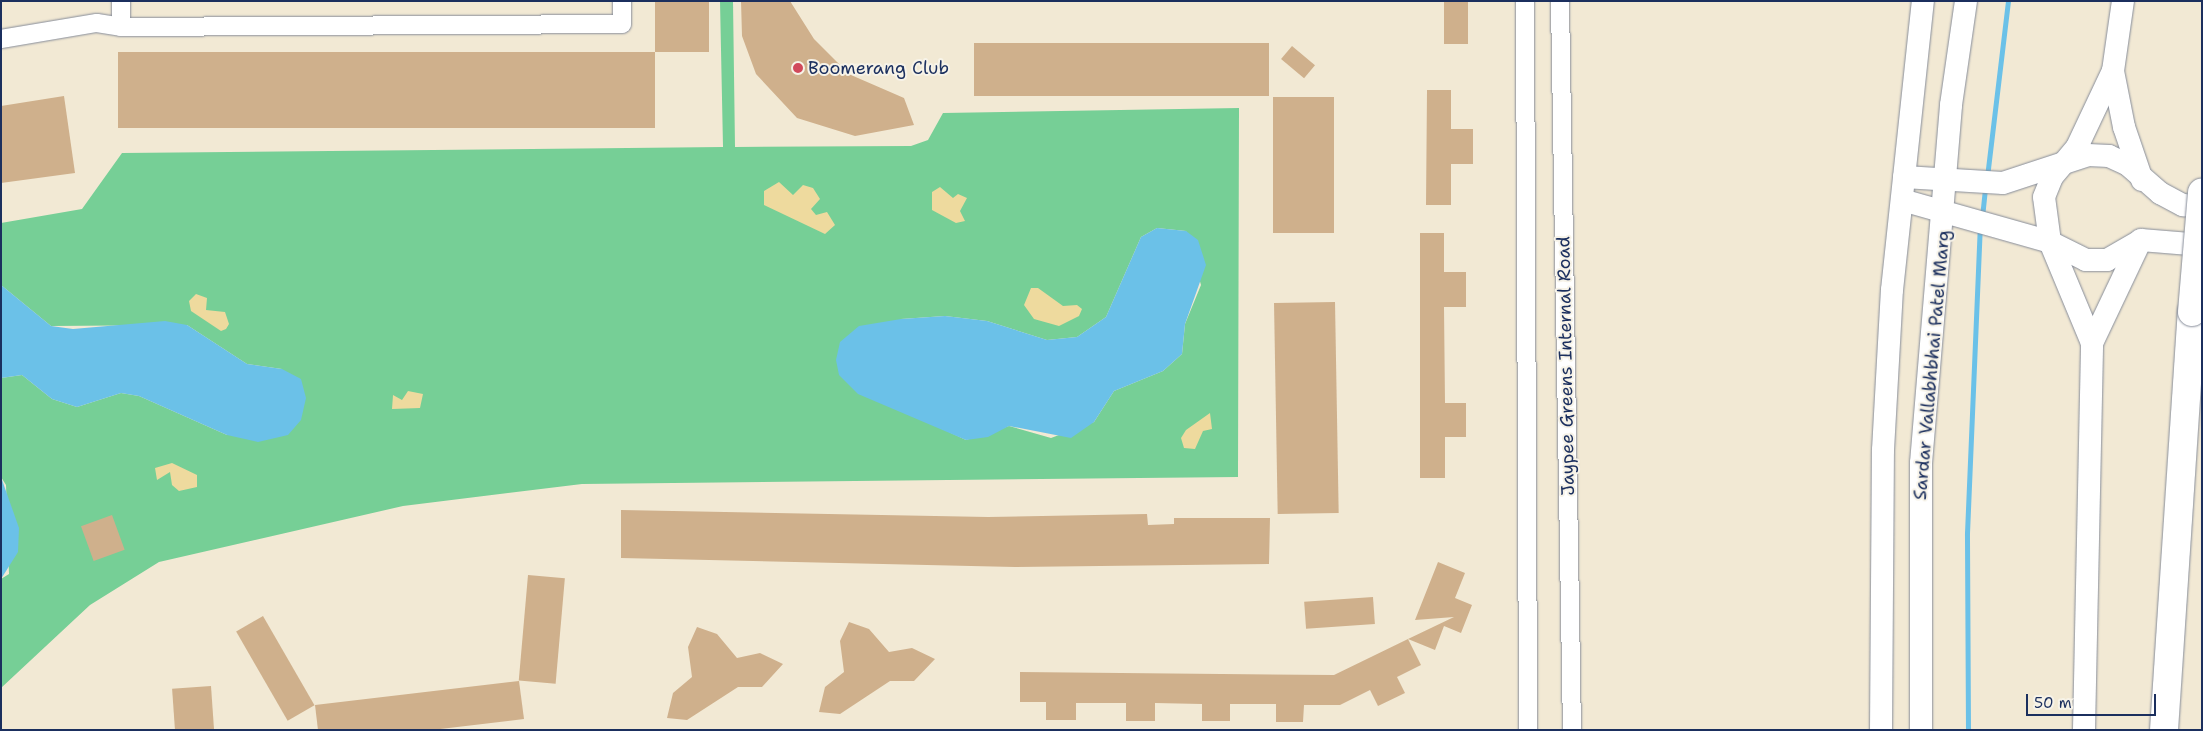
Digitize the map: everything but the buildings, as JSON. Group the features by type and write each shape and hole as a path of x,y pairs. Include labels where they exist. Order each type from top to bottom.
{"highway":[{"path":"2164,730 2192,312 2202,192"}],"street":[{"path":"121,1 121,27"},
{"path":"1,39 97,23 121,27 622,24 622,1"},
{"path":"1525,1 1528,730"},
{"name":"Jaypee Greens Internal Road","path":"1560,1 1572,730"},
{"path":"1881,730 1883,450 1904,177 1923,1"},
{"name":"Sardar Vallabhbhai Patel Marg","path":"1921,730 1921,462 1945,209 1945,180 1966,1"},
{"path":"2084,730 2092,343 2050,242 2044,197 2052,177 2068,162 2113,71 2123,1"},
{"path":"2113,71 2124,127 2142,181"},
{"path":"1904,177 2003,183 2088,155 2109,156 2128,165 2142,181 2183,205 2202,207"},
{"path":"1902,200 1945,209 2050,242 2086,260 2107,260 2141,240 2202,245"},
{"path":"2092,343 2141,240"}],"green space":[{"path":"720,1 733,1 735,147 911,146 928,140 943,113 1239,108 1238,477 582,484 403,506 159,562 90,605 1,688 1,579 9,574 6,485 1,477 1,378 22,375 52,399 77,407 121,393 139,396 227,435 282,369 247,364 187,325 51,326 1,285 1,223 82,209 122,153 723,147","holes":["1157,228 1186,231 1201,285 1185,324 1182,354 1163,371 1114,391 1094,422 1051,438 1009,426 966,440 904,411 901,319 945,316 987,321 1047,340 1077,337 1106,317 1141,237"]}],"sand":[{"path":"779,182 793,195 803,185 813,188 820,199 811,209 816,215 827,212 835,225 825,234 764,205 764,191"},
{"path":"940,187 953,198 958,194 967,198 960,211 965,221 956,223 932,210 932,192"},
{"path":"1031,288 1038,288 1063,306 1077,305 1082,309 1079,316 1059,326 1034,319 1024,305"},
{"path":"196,294 207,298 206,310 225,312 229,324 226,329 221,331 191,311 189,301"},
{"path":"408,391 423,394 420,408 392,409 393,395 402,400"},
{"path":"1210,413 1212,429 1203,431 1195,449 1184,448 1181,438 1186,430"},
{"path":"172,463 197,475 197,487 179,491 172,485 170,472 157,480 155,468"}],"water":[{"path":"1157,228 1186,231 1198,240 1206,265 1185,324 1182,354 1163,371 1114,391 1094,422 1071,438 1009,426 988,437 966,440 858,394 839,375 836,360 840,342 859,326 901,319 945,316 987,321 1047,340 1077,337 1106,317 1141,237"},
{"path":"1,285 51,326 73,329 165,321 187,325 247,364 282,369 301,379 306,398 301,420 288,435 258,442 227,435 139,396 121,393 77,407 52,399 22,375 1,378"},
{"path":"1,477 19,528 18,552 1,579"}],"waterway":[{"path":"1987,177 2008,1"},
{"path":"1982,217 1985,188"},
{"path":"1968,730 1967,533 1980,228"}],"place":[{"name":"Boomerang Club","path":"798,68"}]}
